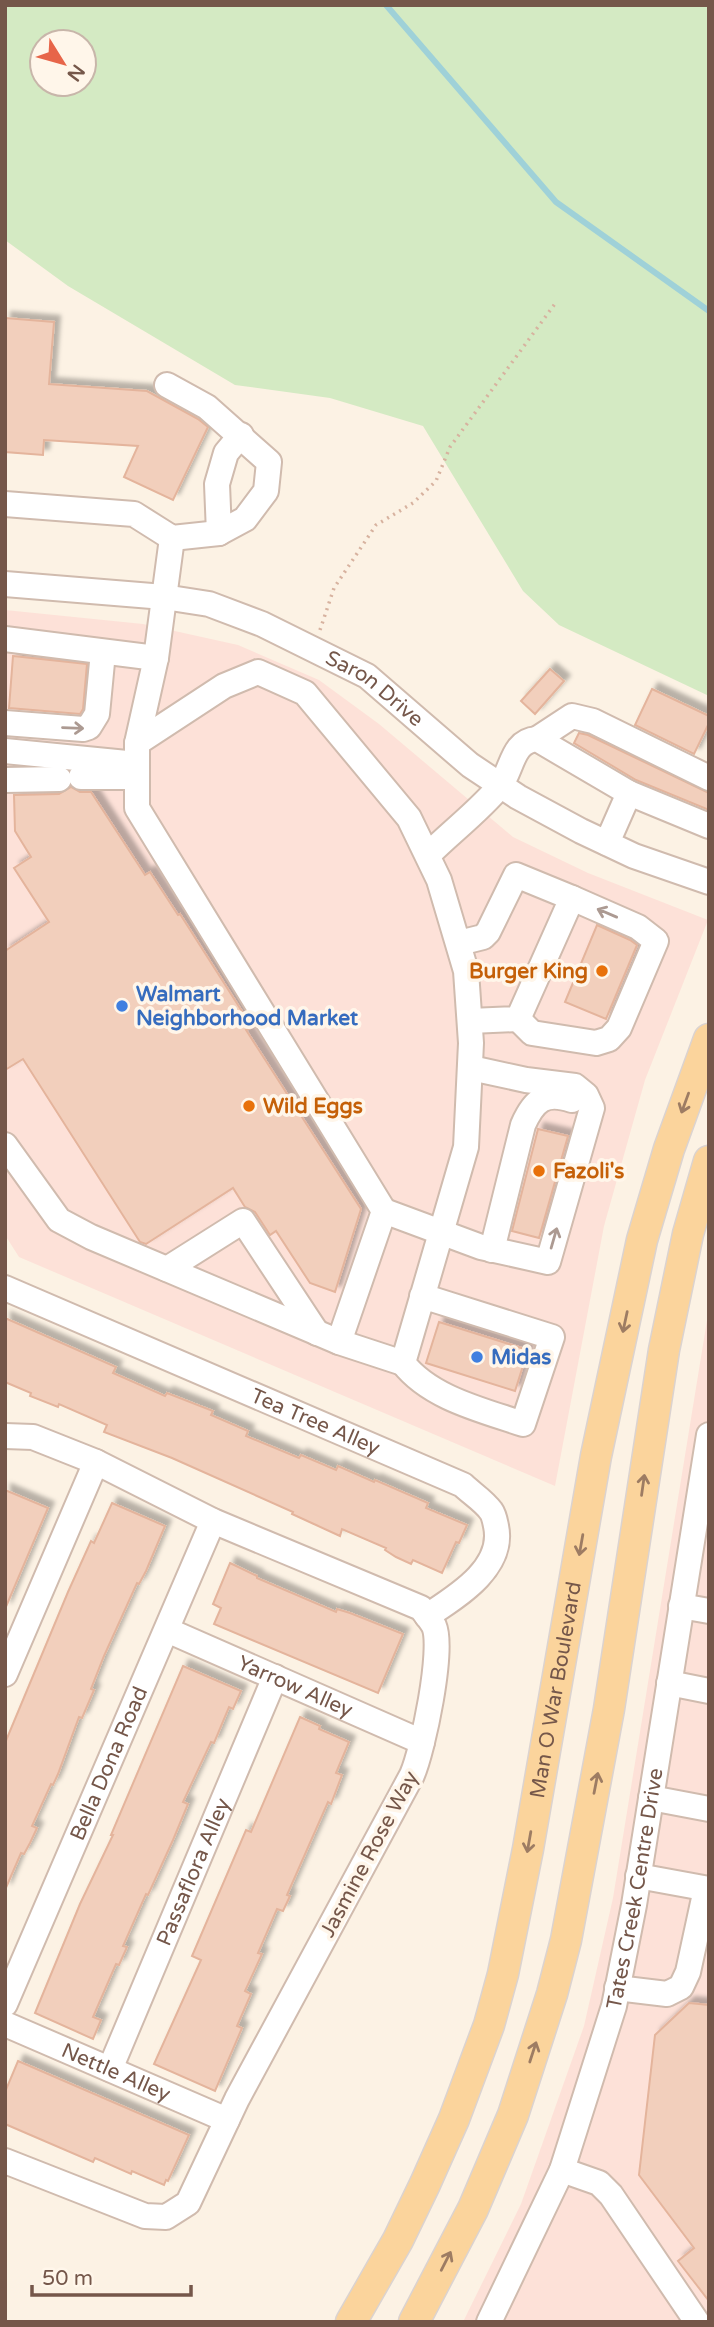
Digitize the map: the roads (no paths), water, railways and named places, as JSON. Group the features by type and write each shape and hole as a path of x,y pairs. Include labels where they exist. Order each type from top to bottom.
{"main road":[{"name":"Man O War Boulevard","path":"351,2322 398,2240 425,2184 489,2025 503,1974 526,1861 596,1456 642,1240 669,1149 709,1039"},
{"path":"414,2322 472,2208 513,2115 552,1994 610,1709 664,1349 688,1234 709,1161"}],"street":[{"path":"5,504 134,514 172,538 219,533 245,519 266,491 269,462 206,407 167,385"},
{"path":"219,533 216,484 226,453 241,435"},
{"path":"172,538 156,658 136,761 137,808 384,1211 486,1248 548,1262 592,1108 586,1095 575,1086 526,1080 471,1068"},
{"name":"Saron Drive","path":"5,584 164,597 209,604 262,624 367,676 470,765 539,809 634,856 709,883"},
{"path":"5,639 156,658"},
{"path":"5,723 83,729 89,727 97,714 103,652"},
{"path":"5,780 70,778 136,761 224,686 258,672 305,693 409,818 428,855 466,971 471,1068 466,1147 402,1363"},
{"path":"537,739 572,716 593,721 709,778"},
{"path":"428,855 500,785 519,746 530,739 537,739 629,793 709,826"},
{"path":"5,751 136,761"},
{"path":"607,843 629,793"},
{"path":"459,943 483,937 488,932 516,875 638,927 656,941 619,1028 608,1040 596,1044 532,1033 518,1020 470,1021"},
{"path":"518,1020 572,898"},
{"path":"486,1248 526,1080"},
{"path":"486,1248 530,1109 539,1101 561,1096 592,1108"},
{"path":"5,1145 59,1220 91,1237 328,1337 402,1363 410,1373 456,1402 523,1424 552,1337 422,1296"},
{"path":"328,1337 384,1211"},
{"path":"167,1269 243,1221 328,1337"},
{"name":"Tea Tree Alley","path":"5,1288 463,1485 492,1512 498,1536 490,1561 476,1580 427,1616"},
{"name":"Tates Creek Centre Drive","path":"489,2322 562,2170 604,2040 617,1988 638,1876 681,1605 702,1515 709,1435"},
{"path":"5,1436 33,1437 96,1462 213,1521 398,1596 421,1608 427,1616"},
{"path":"5,1674 96,1462"},
{"name":"Bella Dona Road","path":"5,2004 213,1521"},
{"path":"681,1605 709,1611"},
{"name":"Jasmine Rose Way","path":"5,2161 145,2216 166,2217 188,2203 227,2120 420,1757 437,1650 434,1626 427,1616"},
{"name":"Yarrow Alley","path":"167,1630 422,1742"},
{"name":"Passaflora Alley","path":"110,2068 275,1677"},
{"path":"669,1683 709,1691"},
{"path":"651,1798 709,1809"},
{"path":"617,1988 667,1994 681,1987 688,1972 707,1889 638,1876"},
{"name":"Nettle Alley","path":"5,2024 227,2120"},
{"path":"562,2170 598,2183 611,2195 697,2322"}],"waterway":[{"path":"386,5 556,202 709,311"}],"place":[{"name":"Burger King","path":"602,971"},
{"name":"Walmart Neighborhood Market","path":"122,1006"},
{"name":"Wild Eggs","path":"249,1106"},
{"name":"Fazoli's","path":"539,1171"},
{"name":"Midas","path":"477,1357"}]}
